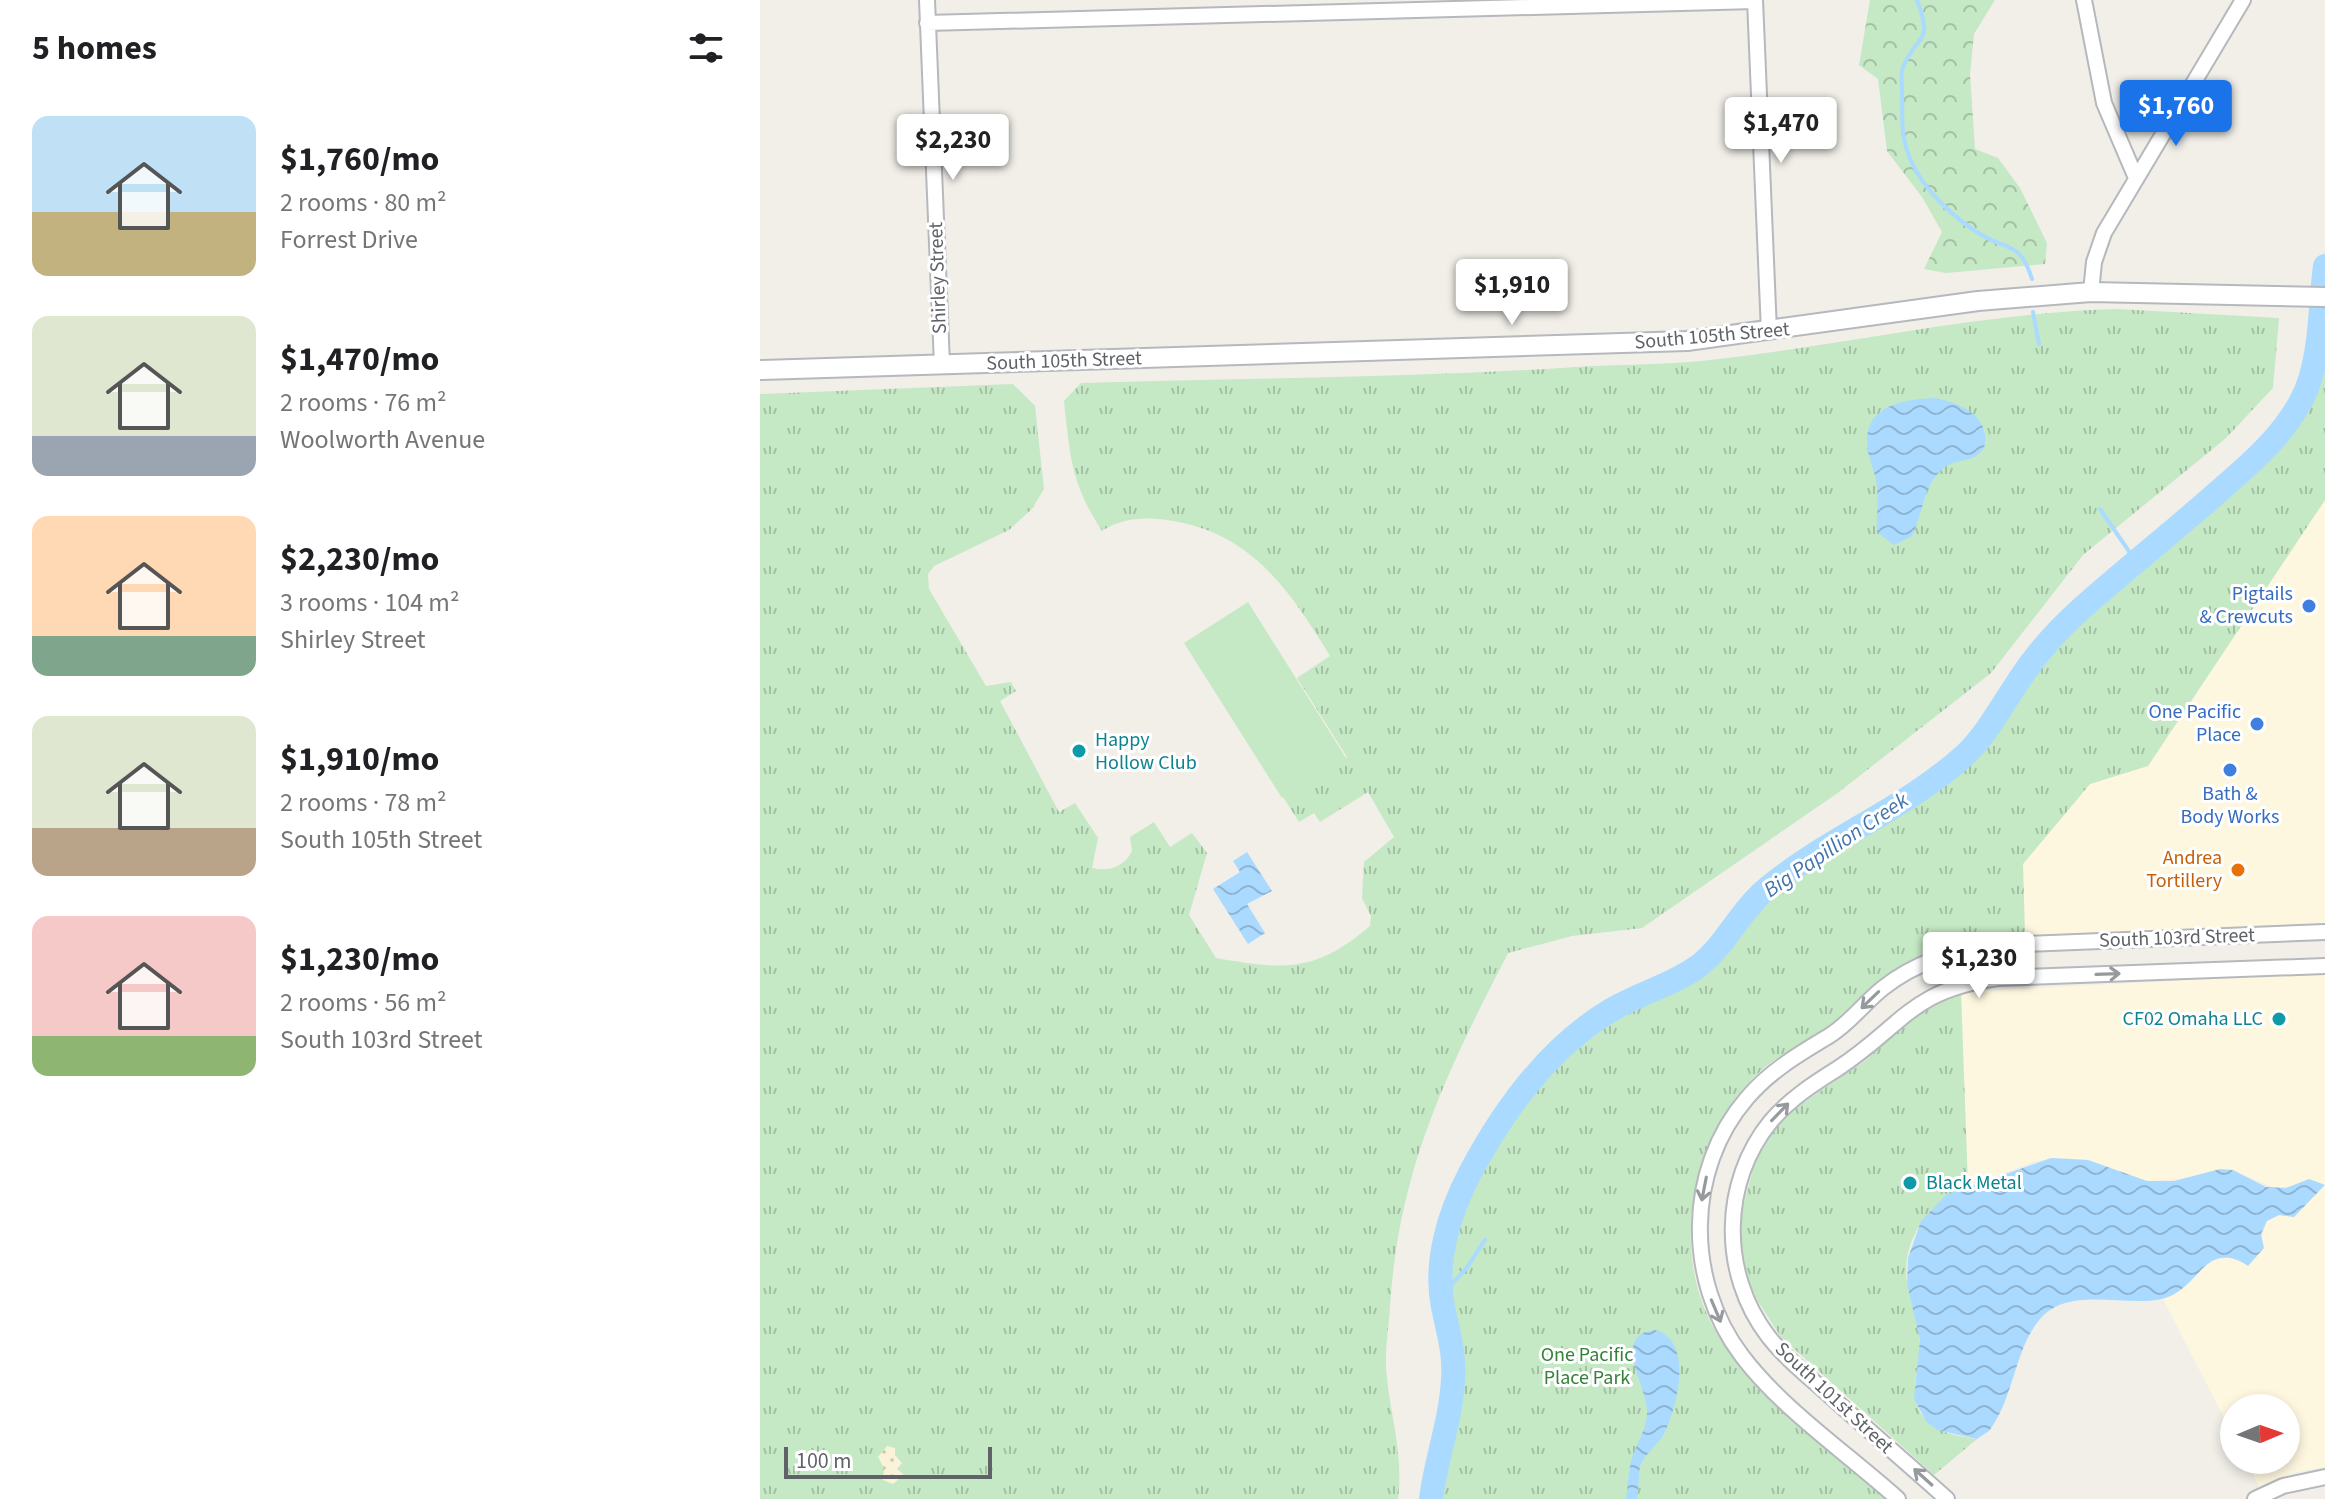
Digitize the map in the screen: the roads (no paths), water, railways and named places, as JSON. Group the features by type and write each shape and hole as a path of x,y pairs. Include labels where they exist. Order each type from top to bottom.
{"street":[{"name":"Shirley Street","path":"927,0 942,365"},
{"path":"927,23 1755,0 1769,332"},
{"path":"2084,0 2104,103 2136,178"},
{"path":"2091,292 2094,262 2104,233 2243,0"},
{"name":"South 105th Street","path":"760,370 1588,346 1769,332 1978,301 2091,292 2325,297"},
{"name":"South 103rd Street","path":"1700,1236 1703,1194 1710,1165 1730,1121 1748,1097 1793,1057 1849,1022 1884,987 1927,962 1965,949 2001,945 2325,932"},
{"name":"South 103rd Street","path":"1732,1234 1735,1199 1743,1170 1773,1119 1815,1082 1868,1046 1908,1010 1937,993 1998,978 2325,966"},
{"name":"South 101st Street","path":"1732,1234 1743,1290 1769,1337 1947,1499"},
{"name":"South 101st Street","path":"1700,1236 1711,1301 1743,1358 1779,1395 1898,1499"},
{"path":"2255,1499 2283,1486 2325,1477"}],"water":[{"path":"1935,398 1954,403 1979,419 1985,437 1984,448 1976,456 1950,464 1938,474 1928,490 1912,536 1894,545 1877,532 1877,487 1867,436 1870,424 1886,408"},
{"path":"1247,852 1272,891 1247,904 1265,933 1248,944 1213,889 1240,872 1233,861"},
{"path":"2051,1158 2088,1160 2147,1181 2174,1181 2220,1169 2233,1170 2266,1187 2286,1188 2309,1179 2325,1185 2294,1217 2279,1215 2267,1221 2261,1234 2264,1248 2248,1266 2234,1259 2212,1261 2177,1293 2165,1298 2150,1301 2083,1300 2052,1308 2031,1331 2004,1404 1989,1431 1977,1439 1937,1430 1926,1421 1914,1399 1920,1340 1907,1284 1908,1258 1921,1221 1946,1195"},
{"path":"1656,1330 1668,1337 1675,1347 1679,1361 1677,1392 1665,1432 1640,1465 1637,1499 1626,1499 1631,1462 1647,1414 1633,1352 1635,1341 1642,1334"}],"waterway":[{"path":"1917,0 1924,32 1908,56 1901,76 1903,135 1912,163 1924,184 1950,212 1980,234 2018,253 2032,279"},
{"name":"Big Papillion Creek","path":"1431,1499 1453,1379 1452,1351 1440,1273 1445,1238 1470,1173 1513,1103 1549,1060 1590,1024 1624,1003 1700,965 1764,891 1813,855 1917,792 1966,754 1986,731 2029,666 2063,626 2264,450 2293,414 2308,386 2319,335 2325,266"},
{"path":"2033,312 2039,344"},
{"path":"2100,509 2137,563"},
{"path":"1442,1294 1466,1269 1485,1240"}],"place":[{"name":"Pigtails & Crewcuts","path":"2309,606"},
{"name":"One Pacific Place","path":"2257,724"},
{"name":"Happy Hollow Club","path":"1079,751"},
{"name":"Bath & Body Works","path":"2230,770"},
{"name":"Andrea Tortillery","path":"2238,870"},
{"name":"CF02 Omaha LLC","path":"2279,1019"},
{"name":"Black Metal","path":"1910,1183"}],"park label":[{"name":"One Pacific Place Park","path":"1587,1366"}]}
